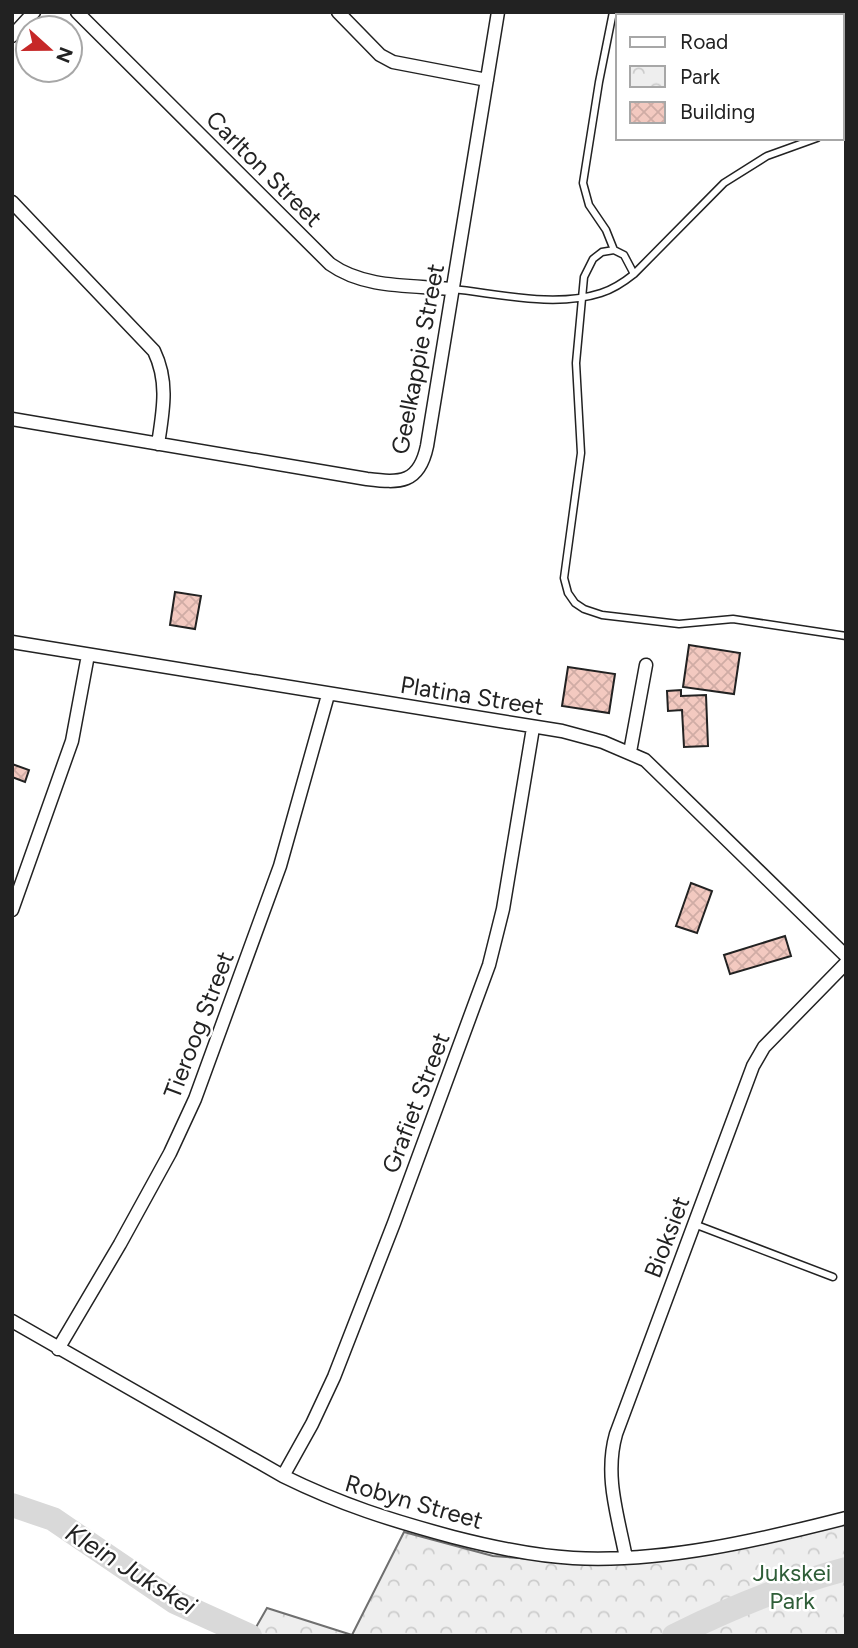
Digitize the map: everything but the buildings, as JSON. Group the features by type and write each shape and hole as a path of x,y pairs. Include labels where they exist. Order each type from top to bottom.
{"street":[{"path":"12,36 34,12"},
{"name":"Carlton Street","path":"77,12 330,264 345,275 360,280 453,289"},
{"path":"338,12 380,55 393,62 487,80"},
{"name":"Geelkappie Street","path":"12,419 367,479 404,481 419,469 425,456 498,12"},
{"path":"12,202 153,351 161,368 165,391 158,444"},
{"name":"Platina Street","path":"12,642 562,731 630,752 645,760 698,809 846,956"},
{"path":"12,910 72,741 88,655"},
{"path":"630,752 646,665"},
{"name":"Tieroog Street","path":"58,1349 170,1153 204,1076 281,866 328,695"},
{"name":"Grafiet Street","path":"283,1476 334,1377 482,987 503,909 533,728"},
{"name":"Bioksiet","path":"626,1558 612,1489 611,1450 694,1224 758,1057 771,1040 846,963"},
{"name":"Robyn Street","path":"12,1321 283,1476 359,1510 475,1542 564,1558 626,1558 769,1536 846,1518"}],"lane":[{"path":"613,12 583,183 589,205 606,230 614,250"},
{"path":"453,289 555,299 603,293 619,286 634,274 724,183 767,156 811,140"},
{"path":"634,274 624,255 614,250 602,252 590,263 584,277 576,363 581,453 564,578 571,598 584,609 602,615 679,624 733,619 846,636"},
{"path":"694,1224 833,1277"}],"green space":[{"name":"Jukskei Park","path":"846,1524 846,1636 251,1636 267,1608 352,1635 404,1532 493,1556 571,1562"}],"waterway":[{"name":"Klein Jukskei","path":"12,1505 53,1519 175,1602 250,1636"},
{"name":"Klein Jukskei","path":"674,1636 758,1598 846,1569"}]}
